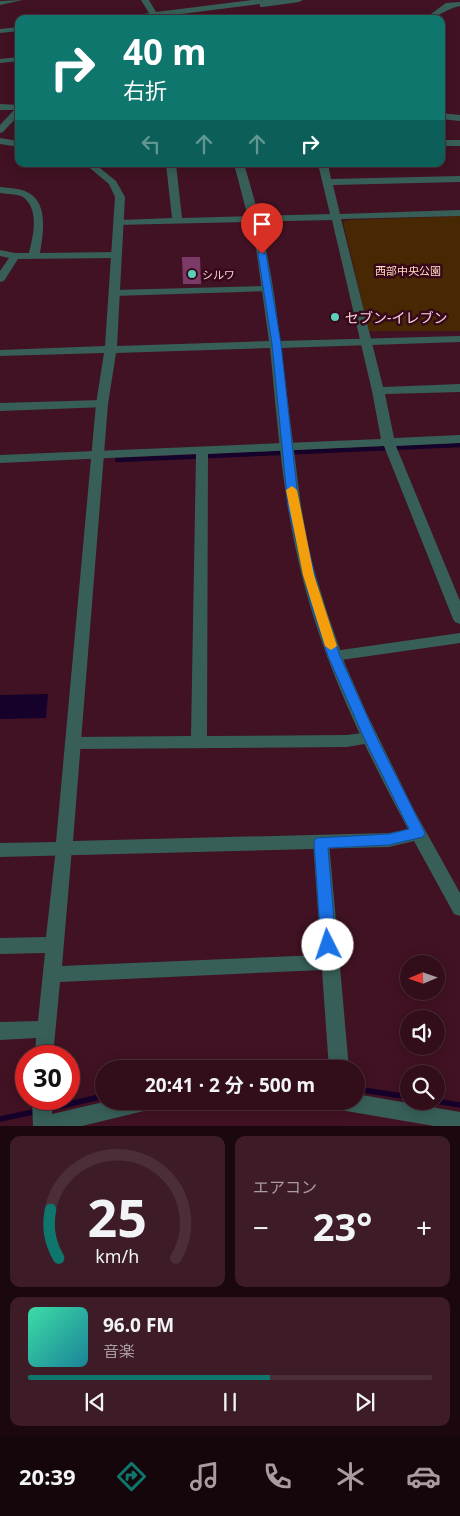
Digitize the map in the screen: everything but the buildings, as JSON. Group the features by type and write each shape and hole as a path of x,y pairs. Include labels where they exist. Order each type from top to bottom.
{"street":[{"path":"0,3 19,0"},
{"path":"145,0 154,15"},
{"path":"169,15 270,0"},
{"path":"192,15 299,0"},
{"path":"434,15 449,5 460,4"},
{"path":"0,31 15,29"},
{"path":"0,36 15,34"},
{"path":"0,61 15,59"},
{"path":"0,107 15,109"},
{"path":"0,130 15,113"},
{"path":"445,116 460,118"},
{"path":"0,141 15,143"},
{"path":"445,144 460,143"},
{"path":"44,1045 64,848 102,404 111,348 119,223 120,197 113,183 94,167"},
{"path":"171,167 177,222"},
{"path":"240,167 256,219 277,344 294,507 309,575 334,656 370,738 418,833 460,909"},
{"path":"324,167 378,391 388,441 460,619"},
{"path":"328,182 460,179"},
{"path":"0,190 25,194 33,203 40,223 34,255"},
{"path":"119,223 460,213"},
{"path":"0,253 15,256 117,255"},
{"path":"0,279 15,256"},
{"path":"114,293 267,289"},
{"path":"0,353 111,348 460,339"},
{"path":"378,391 460,388"},
{"path":"0,407 102,404"},
{"path":"0,459 287,445 460,439"},
{"path":"199,743 202,449"},
{"path":"334,656 460,638"},
{"path":"73,742 199,743 347,741 370,738"},
{"path":"0,850 389,840 418,833"},
{"path":"321,842 337,1060"},
{"path":"0,946 55,945"},
{"path":"52,974 330,962"},
{"path":"0,1031 45,1029"},
{"path":"365,1105 460,1121"},
{"path":"42,1110 43,1126 110,1110"}],"green space":[{"name":"西部中央公園","path":"460,216 460,331 369,331 343,222 348,220"}],"shaded area":[{"path":"48,694 46,718 0,719 0,695"}],"waterway":[{"path":"117,460 460,445"},
{"path":"365,1090 400,1096"},
{"path":"80,1102 95,1098"},
{"path":"445,1102 460,1105"},
{"path":"0,1119 38,1111"}],"slow traffic":[{"path":"292,490 315,601 331,646"}],"place":[{"name":"シルワ","path":"192,274"},
{"name":"セブン-イレブン","path":"335,317"}],"route":[{"path":"262,254 277,344 294,507 315,601 334,656 370,738 418,833 389,840 321,842 328,945"}]}
